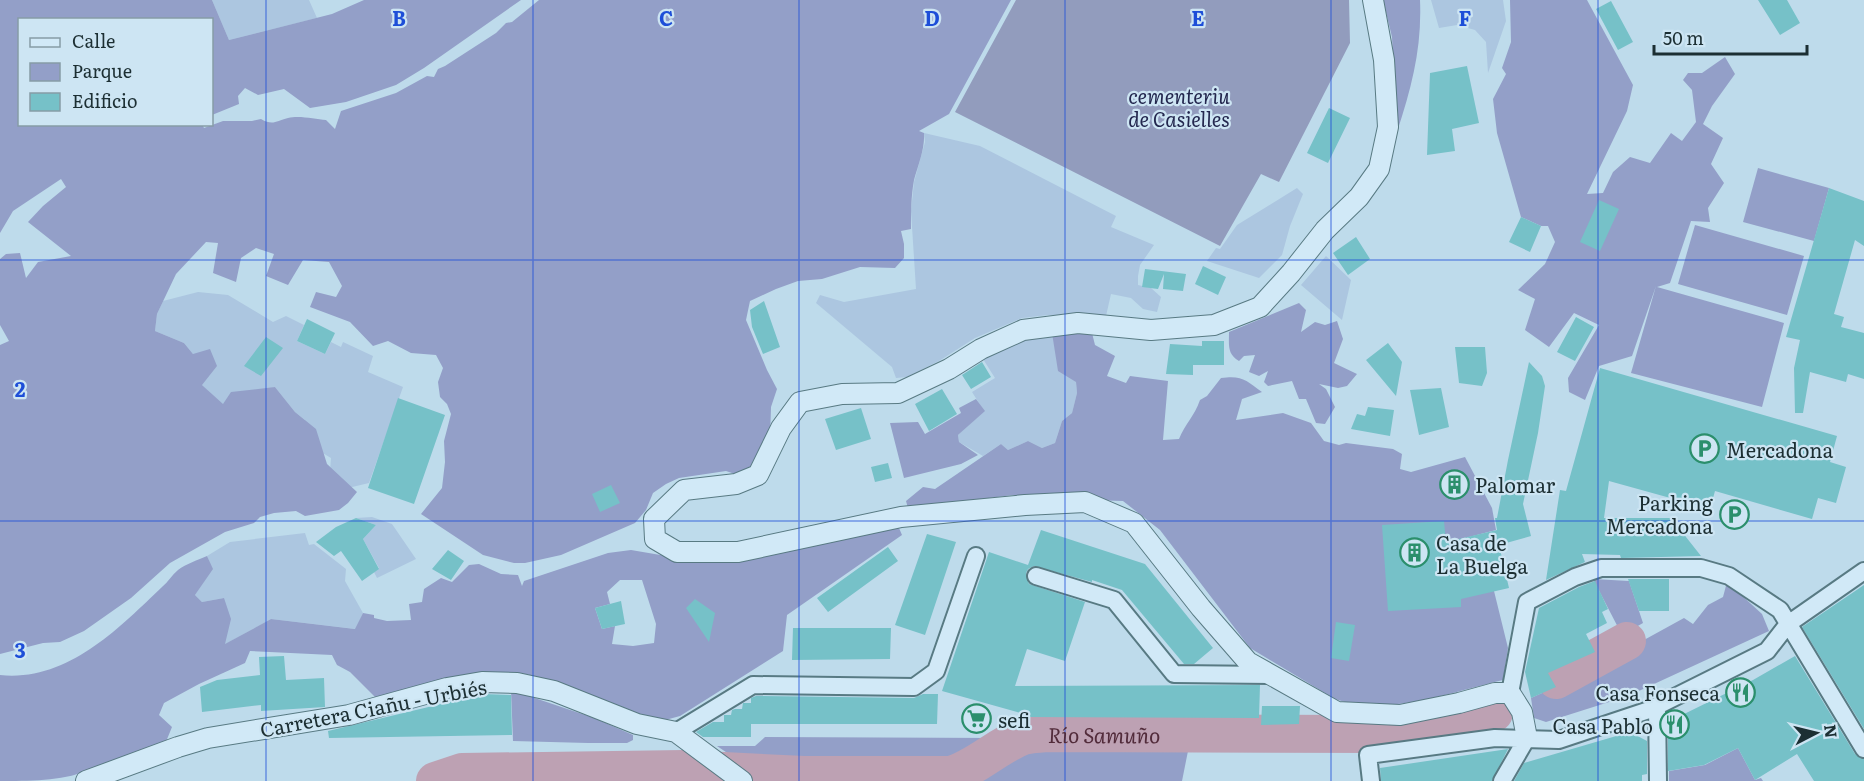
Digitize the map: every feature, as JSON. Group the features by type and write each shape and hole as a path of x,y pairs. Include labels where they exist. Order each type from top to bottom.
{"street":[{"path":"1373,0 1384,60 1388,127 1379,168 1359,197 1325,230 1292,273 1260,308 1214,325 1151,330 1078,323 1023,330 981,349 949,369 898,393 842,394 800,402 781,428 758,475 736,484 684,490 654,519 655,539 677,552 738,552 901,517 1025,505 1085,502 1134,523 1201,608 1248,662 1337,712 1400,715 1495,693 1510,693"},
{"path":"668,731 753,685 914,687 936,671 976,556"},
{"path":"1502,781 1527,738 1522,712 1510,693 1527,602 1575,577 1601,568 1701,568 1729,576 1780,610 1864,749"},
{"path":"1371,781 1368,755 1495,738 1559,740 1658,706 1767,651 1788,624 1864,571"},
{"path":"1036,576 1114,600 1174,674 1271,675"},
{"name":"Carretera Ciañu - Urbiés","path":"86,781 208,738 349,715 447,688 483,682 517,683 554,692 637,724 668,731 710,757 742,781"},
{"path":"1658,706 1658,781"}],"shaded area":[{"path":"212,0 309,0 317,18 229,40"},
{"path":"1431,0 1503,0 1506,21 1488,73 1486,42 1475,30 1457,25 1439,28"},
{"path":"924,133 980,146 1116,216 1111,227 1154,245 1140,265 1138,285 1151,288 1161,297 1157,312 1143,309 1131,298 1111,294 1106,316 1048,315 1022,318 975,338 939,361 907,377 896,378 892,367 816,303 820,295 844,302 916,289 911,211 914,182 925,142"},
{"path":"1297,188 1303,194 1290,226 1282,255 1259,278 1207,261 1216,248 1220,249 1237,225"},
{"path":"1326,256 1351,280 1342,320 1301,285"},
{"path":"198,292 228,295 273,322 286,316 304,325 297,341 325,354 331,342 341,347 343,342 373,356 368,372 403,387 369,483 348,488 329,484 331,458 296,437 305,420 295,412 275,387 223,405 202,385 193,354 184,343 155,331 157,314 163,301"},
{"path":"1052,333 1076,382 1077,393 1072,413 1062,421 1055,443 1042,448 1028,441 1008,450 1001,444 983,456 959,442 958,435 984,411 972,392 995,378 983,359 1029,336"},
{"path":"372,517 392,524 416,559 377,578 374,572 379,568 363,539 376,525 356,518"},
{"path":"305,533 309,545 314,544 346,569 345,581 363,613 356,629 271,619 224,645 224,598 202,602 195,595 212,569 207,556 230,542"}],"green space":[{"path":"0,0 212,0 229,40 332,14 364,0 521,0 396,85 346,102 310,108 284,89 258,95 245,88 238,96 239,104 213,115 213,18 18,18 18,126 203,126 204,128 223,121 261,119 272,123 297,117 326,120 335,129 341,111 396,93 427,76 434,77 438,69 496,33 506,23 512,22 539,0 1011,0 949,114 919,131 924,133 924,139 913,186 911,229 901,231 904,258 895,268 860,267 822,279 798,281 750,301 746,320 777,389 771,407 770,439 757,465 738,475 726,471 679,478 653,493 646,510 635,523 561,555 525,563 514,563 483,555 421,514 442,488 445,462 444,441 451,414 447,404 440,397 438,382 443,368 436,355 411,353 388,341 373,346 350,322 310,307 316,292 336,297 342,286 329,262 303,260 288,285 266,276 274,254 256,248 241,258 236,282 213,273 218,243 206,242 176,274 157,314 155,331 184,343 193,354 210,349 217,366 202,385 223,404 231,392 275,387 295,412 316,429 327,464 357,492 339,510 305,516 296,511 274,513 260,517 254,523 225,532 170,563 131,598 84,631 60,642 43,643 0,654 0,345 9,341 0,325 0,259 6,254 20,253 26,278 38,262 71,256 28,222 66,187 61,179 13,211 0,233"},
{"name":"cementeriu de Casielles","path":"1016,0 1349,0 1350,43 1279,182 1261,174 1220,246 955,112"},
{"path":"1383,0 1420,0 1418,51 1397,132 1392,37"},
{"path":"1510,0 1587,0 1633,85 1627,111 1587,194 1603,193 1613,172 1630,157 1650,163 1671,133 1682,141 1696,122 1692,90 1683,80 1688,73 1702,73 1725,57 1735,74 1712,106 1703,124 1723,138 1711,164 1724,183 1708,208 1710,222 1691,221 1670,283 1657,287 1784,323 1762,407 1631,373 1656,286 1632,356 1599,366 1585,400 1569,392 1568,378 1599,325 1574,313 1549,347 1525,330 1535,299 1518,290 1545,264 1555,242 1548,226 1541,226 1521,217 1497,133 1493,99 1506,74 1502,68 1511,42"},
{"path":"1758,168 1829,188 1814,241 1743,222"},
{"path":"1695,225 1804,256 1787,315 1678,284"},
{"path":"1299,303 1306,310 1301,332 1315,322 1325,325 1337,321 1343,339 1334,363 1357,374 1347,386 1338,388 1319,384 1326,389 1335,407 1325,424 1316,423 1306,399 1299,399 1292,381 1268,386 1264,382 1268,371 1259,376 1249,372 1255,355 1244,356 1239,361 1232,355 1230,349 1229,332"},
{"path":"1052,333 1092,333 1095,345 1115,356 1107,376 1126,383 1130,376 1168,381 1163,440 1179,439 1200,400 1207,396 1221,378 1234,377 1248,382 1262,392 1242,399 1236,420 1283,413 1311,423 1324,441 1339,445 1346,443 1393,449 1402,454 1400,469 1411,472 1465,457 1492,508 1496,530 1469,537 1494,591 1508,648 1503,680 1419,701 1397,704 1355,704 1335,699 1250,648 1160,530 1123,501 1025,498 1013,495 908,508 906,501 923,487 935,489 1001,444 1008,450 1028,441 1042,448 1055,443 1062,421 1072,413 1077,393 1076,382 1058,371"},
{"path":"976,399 985,411 958,435 959,442 978,455 961,464 904,478 890,423 918,422 925,434 961,413 959,408"},
{"path":"899,528 902,535 787,615 783,651 680,716 669,719 652,719 527,674 478,673 375,697 350,672 337,665 332,655 250,651 245,663 164,703 159,715 172,727 163,749 56,779 0,781 0,675 24,675 47,670 90,649 128,619 178,570 207,556 213,569 195,595 202,602 224,598 231,619 225,644 271,619 355,629 363,613 387,621 411,620 409,604 422,602 424,589 441,578 452,582 469,565 479,564 501,574 518,575 522,586 524,581 608,553 631,550 678,558 730,562 753,559 821,541","holes":["620,580 642,580 656,624 654,643 633,646 612,644 615,626 602,629 595,608 610,604 607,592"]},
{"path":"1593,579 1629,581 1643,623 1622,635"},
{"path":"1727,582 1762,614 1769,631 1628,696 1546,722 1534,718 1531,698 1573,679 1684,618 1693,624 1708,605 1723,597"},
{"path":"511,690 594,718 633,735 633,740 627,743 513,741"},
{"path":"765,737 998,738 958,772 757,773 717,746 755,746"},
{"path":"1034,740 1190,741 1182,781 974,781 1010,748"},
{"path":"1738,748 1755,780 1761,778 1763,781 1669,781 1669,771 1705,765"}],"building":[{"path":"1758,0 1787,0 1800,23 1780,35"},
{"path":"1611,1 1633,42 1618,50 1596,9"},
{"path":"1467,66 1479,123 1452,129 1455,151 1427,155 1430,73"},
{"path":"1329,108 1350,118 1328,163 1307,153"},
{"path":"1829,188 1864,201 1864,246 1855,240 1834,314 1844,317 1841,327 1864,333 1864,379 1848,374 1846,382 1810,372 1803,413 1795,413 1794,368 1800,340 1786,337"},
{"path":"1599,200 1619,209 1600,251 1580,242"},
{"path":"1521,217 1541,226 1530,252 1509,242"},
{"path":"1356,237 1370,259 1348,275 1333,253"},
{"path":"1203,266 1226,277 1218,295 1195,284"},
{"path":"1145,269 1186,274 1183,291 1163,289 1164,274 1158,289 1142,287"},
{"path":"764,301 780,347 763,354 752,327 750,310"},
{"path":"1576,317 1594,327 1575,361 1557,352"},
{"path":"307,319 335,333 325,354 297,341"},
{"path":"266,337 283,348 261,376 244,366"},
{"path":"1202,341 1224,341 1224,365 1193,365 1193,375 1166,374 1170,344 1202,346"},
{"path":"1388,343 1402,362 1396,396 1366,360"},
{"path":"1455,347 1485,347 1487,373 1482,386 1459,383"},
{"path":"982,362 991,377 971,389 962,375"},
{"path":"1529,362 1542,376 1545,386 1523,504 1531,536 1499,545 1509,588 1461,599 1461,607 1388,611 1382,525 1444,521 1446,542 1497,530 1495,518 1497,518"},
{"name":"Mercadona","path":"1600,368 1837,436 1830,462 1846,467 1836,503 1818,498 1812,519 1715,491 1710,509 1609,481 1604,518 1671,518 1701,556 1621,558 1620,555 1582,554 1585,562 1546,580 1560,490 1566,491"},
{"path":"1441,388 1449,427 1419,435 1410,390"},
{"path":"942,389 957,414 929,431 915,404"},
{"path":"398,398 445,415 414,504 368,488"},
{"path":"1368,407 1394,410 1390,436 1351,429 1357,414 1365,416"},
{"path":"861,408 871,439 836,450 825,419"},
{"path":"888,463 892,478 875,482 871,467"},
{"name":"Palomar","path":"1455,472 1463,476 1467,484 1463,492 1455,496 1447,492 1443,484 1447,476"},
{"path":"611,485 620,503 600,512 592,494"},
{"path":"356,518 376,525 363,539 379,569 362,581 341,551 334,556 316,542 336,527"},
{"path":"1041,530 1145,564 1213,648 1194,664 1184,664 1122,590 1034,566 1026,573 1029,584 1085,602 1065,661 1027,649 1015,686 1260,685 1259,718 1024,717 1024,714 942,691 989,552 1028,565"},
{"path":"927,534 956,542 925,635 895,625"},
{"path":"888,547 898,561 828,612 817,598"},
{"path":"448,550 464,561 451,580 432,569"},
{"path":"1628,579 1669,579 1669,611 1639,611"},
{"path":"1595,581 1608,609 1602,612 1607,623 1586,634 1595,652 1548,673 1556,687 1531,698 1525,672 1539,608"},
{"path":"1864,585 1864,729 1802,627"},
{"path":"695,599 715,613 709,642 686,608"},
{"path":"621,601 625,624 602,629 595,608"},
{"path":"1336,622 1355,625 1349,661 1331,658"},
{"path":"793,628 891,628 890,659 792,660"},
{"path":"284,656 286,680 324,678 325,707 261,711 261,705 202,712 200,687 217,680 260,675 259,657"},
{"path":"1795,656 1855,754 1864,759 1864,781 1814,781 1797,754 1755,780 1738,748 1704,765 1668,771 1668,726 1674,719 1753,680"},
{"path":"483,694 511,695 512,735 329,738 328,731"},
{"path":"923,694 938,694 937,724 751,724 751,737 703,737 696,732 713,722 724,722 724,715 731,715 732,710 735,709 742,709 743,703 751,703 751,698 756,696 914,698"},
{"path":"1262,706 1300,706 1299,724 1261,725"},
{"path":"1630,732 1647,741 1647,774 1642,775 1642,781 1514,781 1524,763"},
{"path":"1508,749 1492,781 1381,781 1380,768"}],"waterway":[{"name":"Río Samuño","path":"1556,680 1627,641"},
{"name":"Río Samuño","path":"435,781 462,772 684,769 804,775 951,775 970,767 1004,745 1032,734 1382,734 1475,719 1494,713"}],"place":[{"name":"Mercadona","path":"1705,449"},
{"name":"Palomar","path":"1454,484"},
{"name":"Parking Mercadona","path":"1734,514"},
{"name":"Casa de La Buelga","path":"1415,553"},
{"name":"Casa Fonseca","path":"1741,692"},
{"name":"sefi","path":"977,719"},
{"name":"Casa Pablo","path":"1674,725"}]}
